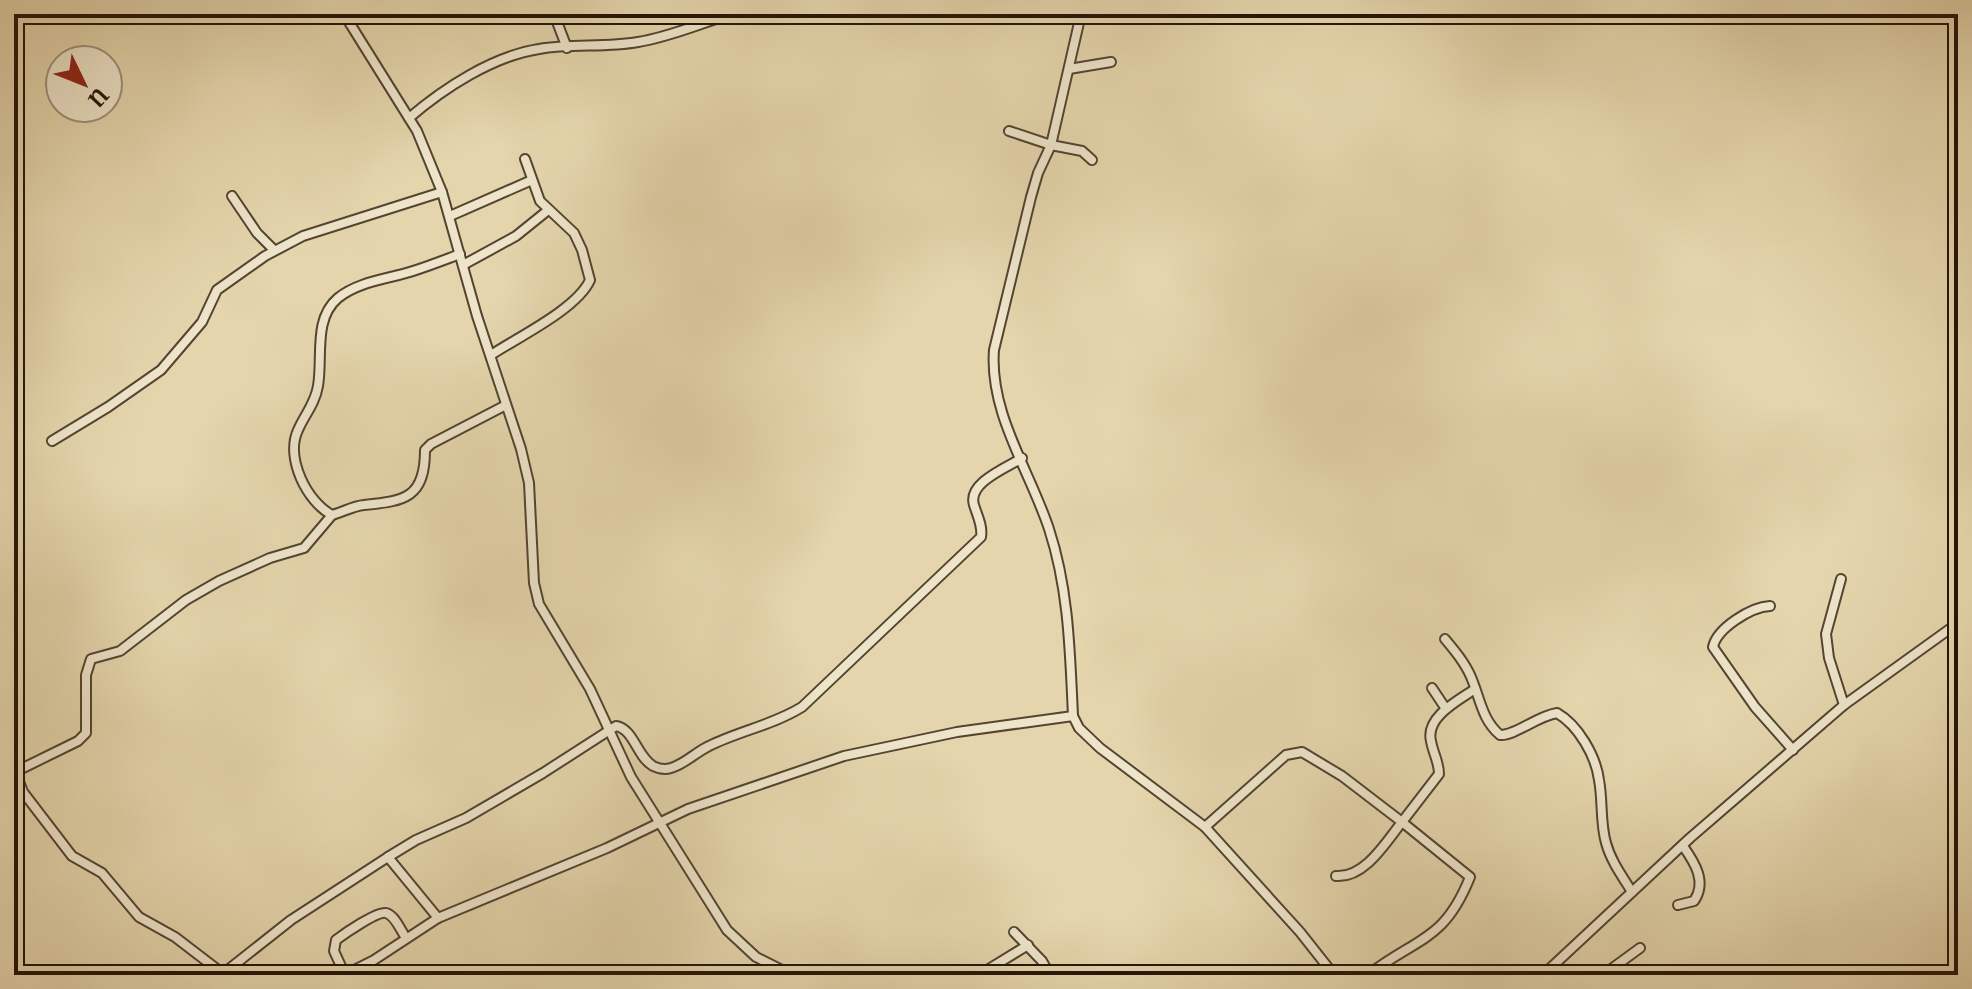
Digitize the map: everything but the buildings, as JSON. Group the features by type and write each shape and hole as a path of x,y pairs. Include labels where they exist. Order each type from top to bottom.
{"street":[{"path":"344,14 409,118 430,158 450,216 529,483 534,583 539,604 590,689 631,777 727,930 756,957 792,975"},
{"path":"554,14 567,48"},
{"path":"409,118 460,82 510,57 540,49 635,43 732,14"},
{"path":"1081,14 1051,145 1031,197 994,350 992,370 995,388 1049,528 1063,581 1073,716 1079,728 1100,748 1205,827 1334,975"},
{"path":"1069,69 1111,62"},
{"path":"1009,131 1051,145 1082,151 1092,160"},
{"path":"491,355 567,307 589,284 582,250 574,233 559,217 547,211 525,159"},
{"path":"450,216 532,180"},
{"path":"52,441 161,370 202,322 217,290 274,250 311,233 442,192"},
{"path":"232,196 257,233 274,250"},
{"path":"463,265 516,236 547,211"},
{"path":"332,515 312,499 303,483 295,444 297,431 315,403 325,316 338,298 354,289 460,254"},
{"path":"235,975 221,974 175,937 139,917 102,873 72,856 23,792 17,776 19,770 78,741 86,733 86,675 91,659 120,651 178,606 219,581 270,558 304,548 332,515 355,507 390,504 404,499 418,486 424,472 425,450 431,444 506,405"},
{"path":"221,974 291,920 388,857 416,840 466,818 543,773 609,729 623,727 648,762 660,769 668,769 718,742 784,718 802,707 981,537 982,530 972,499 975,489 1022,458"},
{"path":"1841,579 1826,634 1829,658 1844,705"},
{"path":"1770,606 1757,607 1733,623 1715,640 1713,647 1755,707 1793,750"},
{"path":"1543,975 1554,971 1632,892 1844,705 1958,623"},
{"path":"1445,639 1458,655 1475,689 1485,719 1500,735 1510,735 1528,722 1557,713 1581,737 1599,777 1605,841 1632,892"},
{"path":"1432,688 1446,709"},
{"path":"1336,876 1359,871 1439,774 1429,732 1446,709 1475,689"},
{"path":"406,938 389,914 379,914 336,940 334,951 344,975 374,960 438,918 583,858 688,809 844,756 957,732 1073,716"},
{"path":"1205,827 1286,755 1296,751 1313,757 1342,776 1470,877 1458,905 1445,923 1414,947 1368,975"},
{"path":"1678,905 1694,901 1700,890 1698,870 1683,846"},
{"path":"388,857 438,918"},
{"path":"1014,932 1042,961 1050,975"},
{"path":"979,975 1028,945"},
{"path":"1603,975 1640,948"}]}
